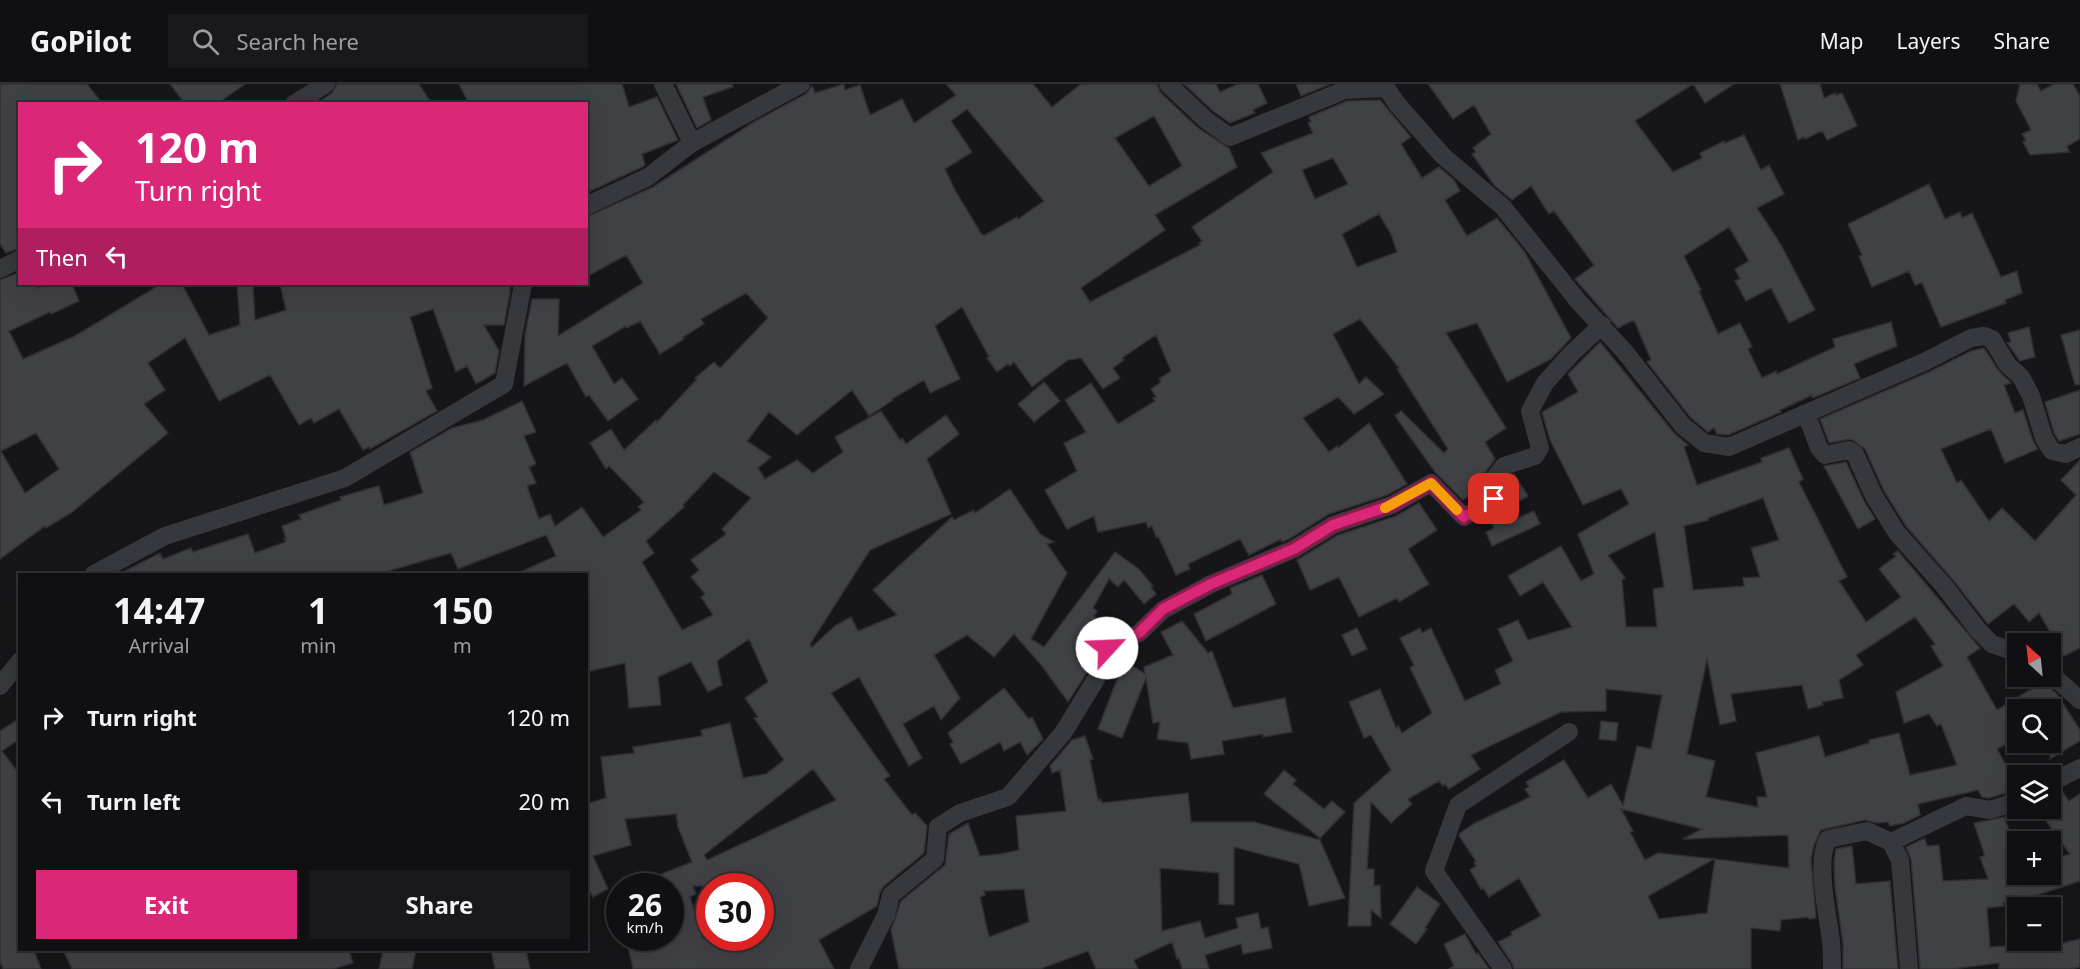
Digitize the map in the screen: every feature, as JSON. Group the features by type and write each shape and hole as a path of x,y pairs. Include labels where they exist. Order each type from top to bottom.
{"street":[{"path":"297,102 326,84"},
{"path":"663,84 692,143"},
{"path":"588,205 648,177 692,143 801,84"},
{"path":"1168,84 1206,120 1230,137 1346,90 1386,88 1443,156 1503,207 1578,301 1602,324 1683,426 1704,443 1729,447 1924,362 1971,338 1984,336 1992,339 2007,364 2021,377 2031,396 2044,438 2052,451 2066,454 2080,447"},
{"path":"0,269 18,260"},
{"path":"96,573 165,536 345,478 504,384 523,285"},
{"path":"860,969 886,915 891,895 935,859 938,827 960,813 1008,797 1063,733 1096,679 1107,648 1139,633 1163,609 1211,584 1294,549 1333,525 1392,505 1431,483 1464,517 1494,499 1489,485 1504,466 1535,456 1540,448 1530,411 1545,383 1602,324"},
{"path":"1806,413 1819,448 1825,455 1849,450 1855,454 1874,496 1897,532 1945,586 1978,630 1992,644 2007,649"},
{"path":"0,686 18,664"},
{"path":"2061,683 2080,700"},
{"path":"1503,969 1434,871 1458,805 1569,732"},
{"path":"2061,778 2080,768"},
{"path":"1891,842 1966,806 1990,810 2007,805"},
{"path":"1832,969 1823,882 1824,846 1828,839 1867,831 1891,842 1900,860 1909,969"}],"building":[{"path":"0,84 87,84 101,102 18,102 18,249 6,253 0,244"},
{"path":"170,84 245,84 220,102 184,102"},
{"path":"337,84 419,84 431,102 319,102 332,93"},
{"path":"459,84 622,84 629,107 657,97 678,140 642,154 645,165 588,192 588,102 468,102"},
{"path":"676,84 732,84 733,87 703,97 711,120 697,128"},
{"path":"844,84 845,90 860,85 870,115 902,99 914,123 956,95 946,84 1033,84 1052,107 1081,84 1157,84 1160,92 1198,128 1229,148 1237,167 1155,215 1165,230 1081,288 1090,302 1200,245 1202,241 1192,227 1273,172 1261,153 1313,133 1308,123 1311,122 1309,117 1347,101 1380,100 1411,137 1401,144 1422,178 1439,167 1454,180 1460,191 1445,200 1467,236 1497,218 1524,251 1571,338 1551,359 1507,382 1477,323 1446,333 1506,428 1485,442 1495,459 1478,483 1480,494 1477,490 1463,500 1435,472 1395,416 1401,411 1444,453 1448,449 1397,369 1399,368 1360,319 1333,334 1359,384 1366,377 1384,394 1354,414 1338,397 1303,418 1329,452 1337,446 1338,448 1369,423 1407,484 1387,495 1329,514 1289,539 1282,542 1281,539 1249,555 1240,539 1188,564 1190,569 1176,575 1158,536 1156,537 1152,526 1148,528 1146,522 1098,532 1094,516 1067,529 1045,490 1077,471 1064,443 1086,432 1065,400 1091,383 1118,424 1155,401 1153,398 1156,397 1151,389 1161,382 1159,379 1171,371 1156,335 1122,358 1124,360 1113,368 1120,378 1103,389 1081,358 1068,360 1032,387 1014,362 997,372 987,358 989,357 962,307 935,326 960,379 930,393 924,380 869,416 852,390 797,435 769,412 747,441 771,457 758,468 765,479 797,460 813,473 843,452 835,437 881,411 900,440 902,438 906,444 946,415 959,434 927,459 951,514 870,550 810,644 812,647 836,625 851,617 858,631 897,615 873,590 952,517 954,520 974,510 975,513 1010,489 1040,534 1054,542 1047,544 1067,573 1031,639 1044,647 1115,552 1139,569 1153,586 1151,587 1156,594 1144,604 1124,580 1118,587 1109,579 1093,608 1097,611 1094,616 1113,629 1098,641 1086,674 1068,702 1042,666 1014,634 994,657 967,635 934,655 960,698 941,720 934,706 903,724 922,758 909,766 859,677 831,693 890,776 884,779 912,815 915,813 927,826 924,853 884,886 877,906 819,940 834,969 633,969 629,951 684,951 684,873 664,873 692,862 678,827 676,814 625,819 631,845 593,856 606,885 606,890 593,897 588,888 588,803 606,798 601,757 634,753 633,747 702,736 701,730 730,723 743,778 766,774 784,760 754,718 758,717 745,698 768,682 749,639 717,661 722,685 708,692 691,662 658,677 661,705 629,708 625,663 588,672 588,573 518,573 556,556 546,535 458,569 451,553 381,573 121,573 160,553 163,559 191,548 193,552 248,534 255,553 285,542 282,526 301,519 299,515 341,500 340,497 379,486 384,505 423,493 410,452 452,428 483,420 522,401 536,432 524,436 536,464 529,467 536,483 527,486 539,519 550,514 555,526 582,507 603,537 641,510 638,507 644,502 609,466 606,469 590,443 611,429 624,450 656,420 657,422 697,379 695,378 714,362 720,368 768,318 746,293 701,319 704,324 660,354 640,321 627,328 626,326 592,346 614,384 622,378 638,399 608,421 589,395 586,397 567,363 524,386 525,335 532,299 559,299 558,336 643,283 626,255 588,276 588,216 653,187 757,120 806,94 812,86 815,93","holes":["967,109 1044,201 1018,219 1017,217 985,235 982,235 945,169 972,152 951,121","1154,116 1182,166 1149,186 1115,138","1333,158 1348,184 1315,199 1302,170","1379,214 1391,234 1397,252 1357,267 1342,234","714,472 751,498 722,529 726,534 691,560 699,570 691,577 705,594 701,597 713,615 682,630 642,562 654,553 646,541 684,507 683,505","813,769 836,800 707,860 704,855"]},
{"path":"1184,84 1216,84 1220,92 1238,84 1258,84 1267,103 1253,110 1255,113 1230,123 1213,111"},
{"path":"1296,84 1330,84 1301,96"},
{"path":"1428,84 1693,84 1635,121 1673,172 1702,158 1700,153 1724,141 1725,143 1744,135 1761,170 1769,165 1784,194 1757,208 1781,245 1815,310 1789,323 1771,288 1746,301 1735,281 1740,279 1735,269 1749,261 1729,227 1684,256 1701,290 1699,291 1718,334 1740,323 1752,347 1748,349 1762,378 1776,371 1777,374 1835,347 1833,339 1891,322 1897,346 1854,364 1860,378 1813,398 1812,395 1780,410 1781,412 1728,435 1717,434 1714,428 1708,432 1691,418 1647,362 1651,360 1634,320 1618,328 1575,279 1594,265 1554,211 1549,214 1531,186 1512,200 1494,185 1472,154 1476,152 1473,148 1491,134 1474,105 1453,119"},
{"path":"1693,84 1734,84 1705,103"},
{"path":"1780,84 1820,84 1824,98 1835,93 1836,95 1842,93 1857,126 1827,140 1823,132 1819,132 1798,140"},
{"path":"2020,84 2037,84 2041,91 2054,84 2073,84 2080,96 2080,139 2067,146 2069,152 2030,155 2023,142 2026,140 2022,134 2031,130 2016,101"},
{"path":"1929,184 1945,219 1960,212 1962,218 1972,213 2001,277 2017,271 2022,293 2005,300 2006,303 1941,327 1922,283 1915,285 1909,271 1872,287 1859,256 1862,255 1848,224"},
{"path":"18,273 18,285 36,285 37,288 45,285 72,285 79,301 9,331 23,359 75,336 159,285 183,285 209,335 240,325 237,285 253,285 255,320 286,310 280,285 510,285 504,325 484,325 499,351 495,373 476,384 467,366 456,372 433,309 410,317 432,388 426,391 437,411 370,449 369,447 363,450 339,409 314,423 311,418 299,425 270,375 219,401 185,338 148,363 165,390 144,404 168,433 71,513 46,528 45,526 0,559 0,280","holes":["36,433 59,469 25,493 1,451"]},
{"path":"2029,327 2035,357 2020,361 2007,343 2011,342 2008,333"},
{"path":"2080,330 2080,384 2075,385 2061,335"},
{"path":"1600,342 1674,433 1688,445 1684,447 1697,485 1762,462 1761,458 1789,448 1803,479 1799,482 1847,577 1839,581 1866,622 1901,597 1879,569 1896,556 1893,554 1898,551 1980,648 1967,657 1997,710 2007,704 2007,744 1997,749 2007,767 2007,793 1989,798 1982,797 1978,790 1918,804 1920,815 1904,823 1890,826 1888,822 1877,823 1865,820 1821,830 1814,845 1811,860 1816,918 1781,920 1780,931 1751,928 1751,969 1514,969 1498,942 1512,935 1511,932 1541,916 1519,878 1489,897 1483,888 1481,889 1470,870 1476,866 1474,862 1476,861 1459,836 1460,833 1475,823 1530,797 1525,789 1529,787 1526,782 1564,760 1588,798 1611,784 1623,805 1637,746 1651,749 1662,695 1606,689 1606,711 1561,712 1471,755 1480,769 1449,789 1439,781 1408,799 1412,804 1391,823 1371,802 1367,869 1374,869 1374,886 1380,885 1381,918 1371,910 1371,926 1348,926 1354,803 1391,770 1371,735 1364,738 1349,702 1380,689 1396,728 1398,726 1402,733 1432,713 1410,668 1414,665 1400,638 1420,628 1422,633 1431,628 1465,701 1501,684 1495,670 1513,661 1498,629 1518,620 1528,640 1572,627 1543,582 1520,596 1508,576 1561,546 1581,581 1594,574 1578,534 1629,504 1621,489 1583,505 1550,440 1542,412 1578,392 1568,374","holes":["1763,498 1779,540 1751,548 1760,577 1743,578 1744,586 1693,590 1684,526 1709,520 1708,518","1655,532 1664,587 1653,589 1657,627 1626,627 1622,580 1625,578 1608,555","1915,617 1935,644 1931,646 1943,666 1896,692 1904,723 1929,714 1937,726 1941,724 1957,765 1910,775 1899,733 1869,740 1869,743 1825,757 1819,736 1756,753 1767,797 1757,797 1758,807 1706,797 1715,761 1687,754 1707,659 1720,725 1736,721 1731,694 1802,685 1808,709 1823,705 1822,702 1843,698 1839,680 1863,665 1856,655","1621,809 1702,829 1683,839 1788,835 1789,868 1715,859 1707,913 1659,919 1648,896 1714,859 1658,853 1645,860"]},
{"path":"1984,348 1998,370 2011,383 2004,385 2015,413 2023,410 2038,449 2005,463 1991,429 1941,449 1957,483 1961,480 1989,521 2002,508 2035,541 2076,495 2061,480 2080,460 2080,648 2064,656 2061,651 2061,633 2051,633 2039,613 2029,622 2014,604 1988,624 1906,526 1884,491 1865,449 1851,439 1829,443 1820,419 1929,372 1971,351"},
{"path":"1044,382 1060,401 1034,422 1018,404"},
{"path":"2080,390 2080,434 2059,441 2054,433 2045,402"},
{"path":"1846,462 1875,519 1858,529 1824,466"},
{"path":"1514,474 1528,496 1508,508 1513,520 1534,511 1540,524 1492,546 1486,532 1494,528 1488,516 1503,506 1505,500 1502,487"},
{"path":"1419,503 1437,530 1408,549 1429,584 1399,602 1397,598 1359,617 1339,577 1310,590 1297,560 1338,535 1396,516"},
{"path":"1262,575 1276,604 1206,641 1194,614 1232,594 1230,588"},
{"path":"1182,621 1208,653 1212,651 1233,708 1285,698 1292,732 1222,741 1224,754 1191,759 1188,743 1157,739 1160,722 1153,723 1146,678 1122,738 1098,729 1124,661 1111,671 1116,656 1145,674 1144,667 1173,655 1161,632"},
{"path":"1357,628 1367,649 1352,656 1342,635"},
{"path":"2035,687 2049,687 2060,699 2015,699"},
{"path":"1004,688 1029,719 1032,717 1043,739 1027,755 1020,742 1004,751 1000,742 961,764 950,744 953,742 948,733"},
{"path":"2061,700 2080,730 2080,741 2061,752"},
{"path":"18,719 18,740 2,751 18,772 18,951 34,951 41,969 3,969 0,962 0,731"},
{"path":"1601,721 1618,723 1616,741 1599,739"},
{"path":"1085,736 1093,759 1090,760 1098,800 1101,799 1102,803 1188,793 1191,822 1254,822 1320,840 1345,898 1309,906 1299,864 1234,847 1234,905 1219,904 1219,873 1160,868 1162,931 1200,921 1205,938 1238,928 1236,918 1258,913 1261,929 1268,927 1272,948 1243,954 1241,944 1205,955 1209,969 1182,969 1172,942 1134,960 1138,969 1096,969 1088,951 1040,969 899,969 891,930 901,901 945,865 949,834 968,823 980,856 1019,850 1016,816 1066,811 1060,770 1052,773 1050,766 1072,740","holes":["1024,889 1029,922 989,937 980,897 985,895 984,891"]},
{"path":"2050,753 2060,753 2050,759"},
{"path":"1284,770 1296,780 1293,784 1324,809 1332,801 1345,812 1320,838 1264,794"},
{"path":"2061,790 2069,801 2080,794 2080,881 2031,897 2007,897 2007,903 2003,903 2004,906 1987,908 1990,947 2007,946 2007,951 2061,951 2061,943 2080,939 2080,967 1999,969 1999,963 1952,969 1920,969 1911,859 1906,847 1925,838 1927,846 1939,845 1943,881 1988,879 1980,857 1985,856 1974,823 2004,817 2009,831 2007,831 2007,885 2061,885 2061,857 2070,854 2061,842 2061,831 2053,831 2045,819 2061,819"},
{"path":"1852,846 1856,884 1890,881 1898,969 1843,969 1843,944 1835,887 1834,861 1836,849"},
{"path":"1417,887 1440,904 1416,944 1390,924"},
{"path":"1465,934 1476,954 1478,953 1489,969 1449,969 1454,966 1444,944"},
{"path":"63,951 349,951 353,963 333,969 72,969"},
{"path":"383,951 416,951 412,969 379,969"},
{"path":"491,951 526,951 530,969 495,969"}],"slow traffic":[{"path":"1385,508 1431,483 1457,510"}],"route":[{"path":"1107,648 1139,633 1163,609 1211,584 1294,549 1333,525 1392,505 1431,483 1464,517 1494,499"}]}
